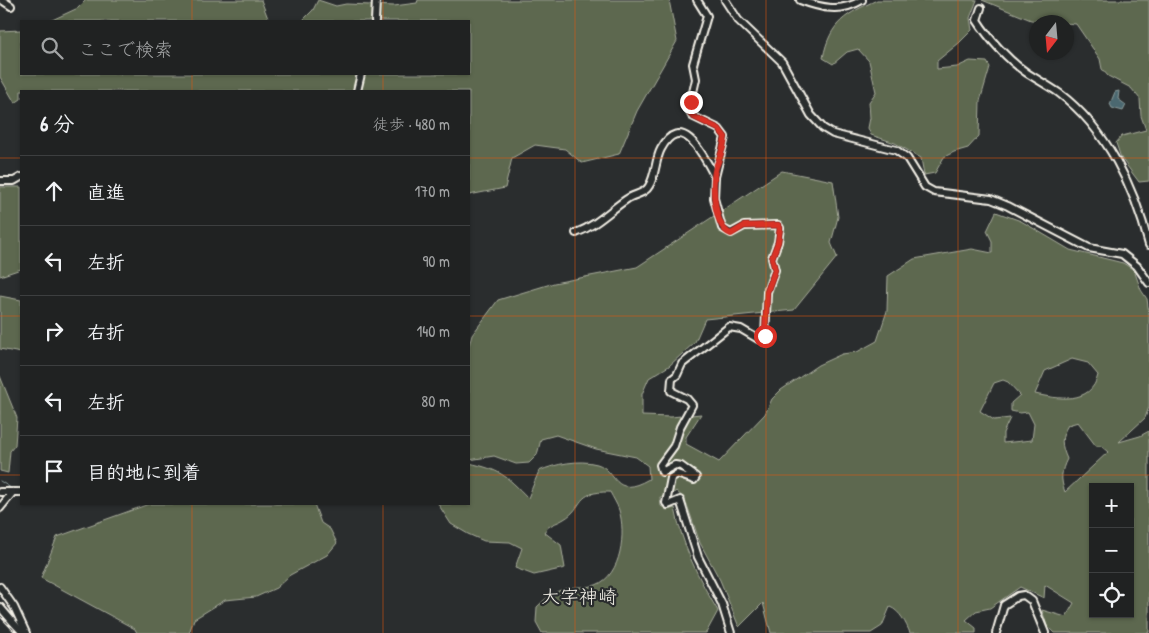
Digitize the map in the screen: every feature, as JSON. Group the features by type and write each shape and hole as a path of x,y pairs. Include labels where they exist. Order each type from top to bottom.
{"street":[{"path":"2,0 10,6"},
{"path":"375,20 376,0"},
{"path":"697,0 707,16 693,64 696,79 689,110 692,116 719,129 725,137 715,176 714,198 724,230 731,234 744,226 778,225 780,228 778,242 772,258 775,270 767,292 764,320 766,334 763,338 758,339 741,329 729,327 682,364 677,375 672,379 671,391 688,399 692,405 680,427 674,446 659,468 662,472 675,465 681,466 696,477 694,480 677,474 671,478 666,503 668,505 680,500 698,556 725,610 731,633"},
{"path":"725,0 738,20 769,47 782,62 811,115 823,128 833,134 896,150 907,158 925,187 934,192 991,200 1008,206 1089,248 1122,254 1137,266 1149,283"},
{"path":"800,0 830,9 847,7 862,0"},
{"path":"981,8 977,20 1001,50 1026,72 1060,94 1089,122 1101,138 1128,182 1139,208 1149,245"},
{"path":"357,90 361,75"},
{"path":"576,233 595,225 627,199 644,192 649,187 661,148 673,136 681,134 690,137 715,176"},
{"path":"0,181 20,177"},
{"path":"0,492 20,492"},
{"path":"0,508 13,492"},
{"path":"0,586 14,607 26,633"},
{"path":"996,633 1004,605 1018,596 1024,595 1032,601 1045,633"},
{"path":"2,610 22,633"}],"green space":[{"path":"86,0 261,0 269,20 52,20 78,8"},
{"path":"318,0 336,6 346,4 394,6 417,3 418,0 669,0 677,41 637,111 619,154 582,163 565,149 535,145 512,158 505,188 470,195 470,90 20,90 20,100 15,103 0,77 0,31 20,30 20,75 470,75 470,20 303,20 313,10"},
{"path":"877,0 977,0 970,18 972,30 937,61 937,69 957,67 970,61 987,62 990,67 980,101 979,136 968,148 944,157 935,173 924,175 921,158 895,143 871,135 868,128 870,118 869,102 876,92 869,61 858,49 847,52 833,64 823,58 830,36 841,21 856,10"},
{"path":"982,0 1149,0 1149,181 1139,182 1121,158 1116,143 1122,136 1146,130 1141,116 1140,99 1131,88 1108,76 1102,69 1100,59 1076,24 1074,24 1074,15 1029,15 1029,19"},
{"path":"782,171 833,181 838,217 831,243 837,257 794,310 705,319 695,342 669,366 649,378 642,394 642,416 671,417 701,414 686,437 686,444 719,462 765,414 772,399 781,390 818,365 842,354 857,352 877,341 887,311 888,276 914,259 972,249 992,253 992,241 987,231 996,212 1021,221 1070,250 1123,263 1134,270 1141,290 1147,299 1149,314 1149,407 1145,418 1119,442 1140,436 1149,431 1149,633 1054,633 1047,626 1042,610 1066,617 1074,603 1045,585 1044,598 1020,587 990,608 976,611 966,620 976,628 976,633 910,633 900,614 890,607 882,626 871,633 771,633 763,603 739,627 720,580 700,543 685,499 676,491 670,496 660,497 661,506 667,510 675,508 682,535 692,561 718,611 706,633 542,633 536,622 537,607 541,603 564,589 596,585 605,580 617,563 622,541 621,519 610,492 599,492 585,497 571,514 546,529 544,532 561,545 565,568 534,575 515,568 522,548 510,542 484,541 468,534 451,524 439,505 470,505 470,463 502,474 528,498 539,471 552,466 575,462 597,464 604,467 617,482 628,486 637,485 649,479 648,466 636,457 596,449 556,435 541,439 537,455 529,463 516,464 494,456 470,460 470,342 472,335 498,300 554,283 637,267","holes":["1072,359 1088,363 1098,375 1094,385 1081,396 1063,398 1035,394 1045,371","1003,380 1008,382 1020,395 1011,403 1011,411 1028,412 1034,424 1032,440 1003,443 1003,433 1010,418 994,420 980,411 994,383","1078,422 1096,446 1101,446 1108,452 1065,492 1062,475 1067,459 1062,442 1068,425"]},
{"path":"0,187 20,187 20,269 0,276"},
{"path":"0,296 20,300 20,353 0,349"},
{"path":"0,376 17,418 15,445 10,451 8,473 0,471"},
{"path":"146,505 314,505 321,523 330,529 337,543 327,555 290,575 276,588 256,597 225,600 194,619 189,633 137,633 135,629 41,578 57,537"}],"water":[{"path":"1119,91 1118,99 1126,105 1123,111 1112,108 1110,104 1115,92"}],"waterway":[{"path":"0,481 14,490"}],"railway":[{"path":"0,615 17,633"}],"district":[{"name":"大字神崎","path":"579,596"}],"route":[{"path":"691,102 689,110 692,116 719,129 725,137 722,155 716,168 714,187 716,209 722,228 731,234 744,226 778,225 780,228 778,242 772,258 775,270 767,292 768,298 764,320 765,336"}]}
